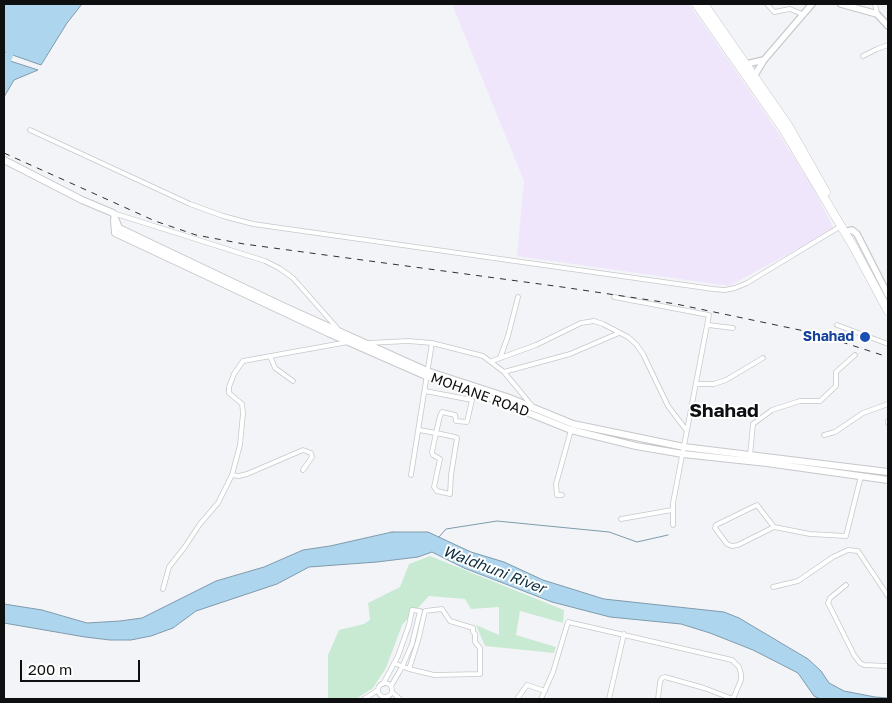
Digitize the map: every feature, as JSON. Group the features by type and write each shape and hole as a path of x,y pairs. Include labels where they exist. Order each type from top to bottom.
{"highway":[{"path":"696,4 752,78 807,165 848,231 888,311"},
{"path":"704,4 742,65"},
{"path":"807,165 840,227 854,245 888,302"}],"main road":[{"path":"752,78 764,60 812,4"},
{"path":"841,4 877,14 888,26"},
{"path":"742,65 764,60"},
{"path":"4,160 82,200 113,213 117,230"},
{"path":"840,227 888,318"},
{"name":"MOHANE ROAD","path":"117,230 427,373"},
{"name":"MOHANE ROAD","path":"117,230 427,373 502,399 572,427 684,450 888,472"},
{"path":"848,231 852,230 857,234 888,295"},
{"name":"MOHANE ROAD","path":"502,399 533,407 572,427"},
{"name":"MOHANE ROAD","path":"750,458 888,480"}],"street":[{"path":"767,4 774,12 790,9 802,14"},
{"path":"875,4 877,14"},
{"path":"863,56 888,45"},
{"path":"30,130 190,204 222,216 253,224 713,289 724,290 747,283 840,227"},
{"path":"113,213 248,255 279,268 293,278 339,331"},
{"path":"500,358 518,297"},
{"path":"614,297 709,315 672,510 673,525"},
{"path":"492,361 536,345 588,321 603,324 632,341 643,354 665,401 686,431"},
{"path":"708,325 733,328"},
{"path":"836,326 888,344"},
{"path":"504,372 570,354 619,333"},
{"path":"163,589 168,567 218,503 232,475 240,445 243,413 242,404 229,393 228,387 234,374 243,362 350,339"},
{"path":"366,344 408,341 432,343 483,356 504,372 533,407"},
{"path":"411,475 432,343"},
{"path":"750,458 752,424 772,410 800,401 820,401 836,386 836,372 855,355"},
{"path":"270,356 275,368 293,381"},
{"path":"697,384 714,384 726,380 763,358"},
{"path":"419,430 436,433 456,437 457,438 451,475 451,492 448,494 438,491 434,487 440,459 433,455 432,452 436,433 440,416 442,412 455,415 456,421 467,422 472,400 425,390"},
{"path":"824,435 835,432 863,413 888,404"},
{"path":"562,495 557,495 556,484 572,427"},
{"path":"232,475 247,474 303,450 311,453 312,458 303,470"},
{"path":"774,527 757,505 715,528 727,544 732,546 738,545 774,527 810,534 846,536 861,476"},
{"path":"621,519 672,510"},
{"path":"773,587 798,581 833,557 848,550 858,551 888,596"},
{"path":"846,585 830,598 828,603 854,654 860,663 864,665 888,666"},
{"path":"394,663 402,667 409,669 434,675 480,674 480,648 475,642 473,628 450,621 442,609 425,611 409,669"},
{"path":"364,699 378,690 383,684 404,641 412,610 420,611 412,644 391,686 392,696"},
{"path":"540,699 553,672 568,622 732,660 739,667 741,680 733,699 704,688 665,677 660,682 658,699"},
{"path":"609,699 624,634"},
{"path":"383,684 391,686"},
{"path":"517,699 526,685 545,691"},
{"path":"378,690 382,698 392,696 400,699"}],"shaded area":[{"path":"452,4 689,4 767,116 811,184 834,229 729,286 517,256 524,181"}],"green space":[{"path":"430,556 564,610 563,623 520,611 516,635 556,647 554,653 485,646 476,625 499,635 499,607 471,609 465,599 429,596 402,625 386,668 373,688 356,699 328,699 328,655 339,630 364,624 370,620 368,603 400,587 409,564"}],"water":[{"path":"4,4 82,4 67,23 41,65 4,52"},
{"path":"4,59 38,70 14,80 4,97"},
{"name":"Waldhuni River","path":"392,532 428,532 471,552 504,562 543,580 604,599 724,612 739,618 808,659 821,671 829,683 844,691 888,699 820,699 814,696 798,673 753,650 710,633 681,624 610,617 552,602 464,568 432,552 418,557 377,562 309,567 277,584 196,611 173,628 151,636 131,640 85,637 4,623 4,604 42,610 87,623 142,618 216,581 264,567 303,550"}],"waterway":[{"path":"4,67 13,46"},
{"path":"439,537 446,529 497,521 609,532 637,542 668,535"}],"railway":[{"path":"4,153 155,221 196,235 244,244 676,304 814,333 888,357"}],"place":[{"name":"Shahad","path":"865,337"}],"district":[{"name":"Shahad","path":"724,411"}]}
